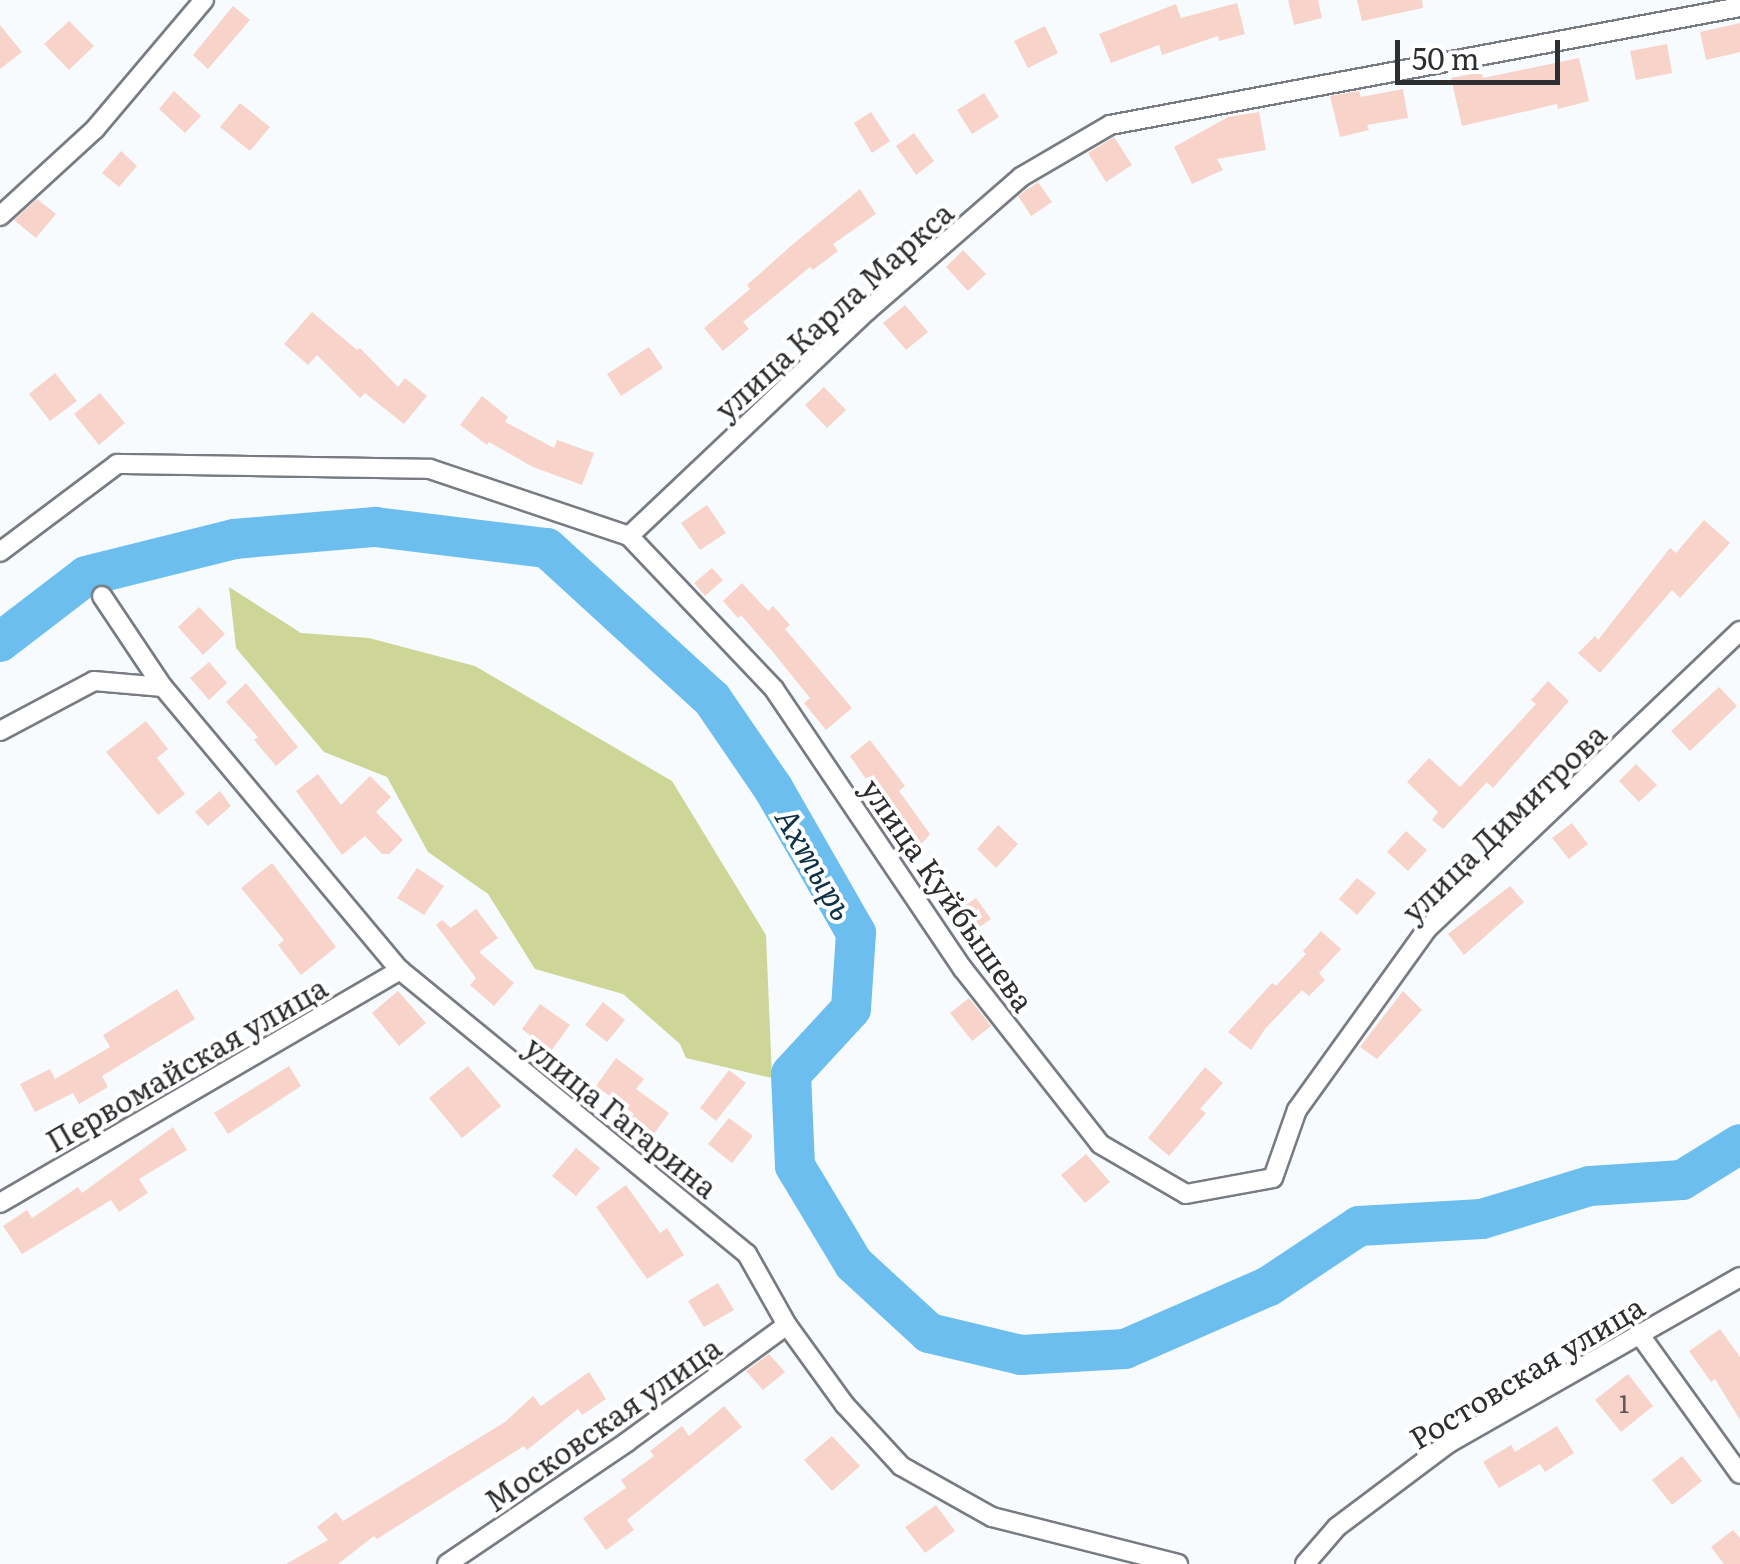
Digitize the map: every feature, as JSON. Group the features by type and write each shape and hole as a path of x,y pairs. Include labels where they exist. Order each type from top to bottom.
{"street":[{"path":"0,216 95,130 204,0"},
{"name":"улица Карла Маркса","path":"630,536 867,311 1021,176 1110,125 1740,7"},
{"path":"0,552 116,464 430,468 630,536"},
{"name":"улица Куйбышева","path":"630,536 774,689 963,969 1100,1144 1186,1194 1273,1178"},
{"name":"улица Гагарина","path":"102,596 163,687 400,970 747,1254 787,1325 844,1405 901,1466 992,1517 1178,1564"},
{"name":"улица Димитрова","path":"1273,1178 1297,1110 1428,928 1740,631"},
{"path":"0,731 94,681 163,687"},
{"name":"Первомайская улица","path":"0,1204 400,970"},
{"name":"Ростовская улица","path":"1305,1564 1338,1527 1449,1443 1740,1278"},
{"name":"Московская улица","path":"446,1564 628,1442 787,1325"},
{"path":"1640,1336 1740,1474"}],"green space":[{"path":"229,587 301,633 369,638 475,666 672,781 766,935 772,1078 686,1058 680,1044 623,994 535,969 488,894 428,852 387,777 324,752 236,648"}],"building":[{"path":"1288,0 1318,0 1322,18 1294,25"},
{"path":"1357,0 1422,0 1423,8 1362,21"},
{"path":"1237,3 1245,34 1219,41 1218,36 1162,55 1159,45 1111,63 1099,34 1176,4 1181,18"},
{"path":"233,6 250,20 208,69 193,55"},
{"path":"69,21 94,46 69,70 44,44"},
{"path":"1740,23 1740,52 1706,60 1700,32"},
{"path":"0,25 22,52 0,69"},
{"path":"1045,26 1058,53 1028,68 1014,41"},
{"path":"1667,44 1672,73 1636,80 1630,51"},
{"path":"1579,58 1589,101 1558,109 1557,104 1462,126 1451,78 1482,72 1483,78"},
{"path":"1403,89 1408,118 1367,125 1369,130 1340,137 1330,96 1359,91 1361,97"},
{"path":"174,91 201,116 185,133 159,109"},
{"path":"984,93 999,117 972,134 957,110"},
{"path":"240,103 270,127 250,151 220,127"},
{"path":"871,112 890,141 872,153 854,123"},
{"path":"1259,112 1266,150 1217,159 1223,170 1192,184 1174,147 1228,117"},
{"path":"914,133 934,161 916,175 896,146"},
{"path":"1114,137 1132,165 1106,182 1088,153"},
{"path":"121,151 137,166 119,187 102,173"},
{"path":"1038,182 1052,202 1031,216 1018,196"},
{"path":"860,189 876,214 833,244 838,251 813,270 810,267 743,322 749,329 723,351 704,328 750,289 747,285"},
{"path":"37,199 56,214 36,238 14,220"},
{"path":"963,250 986,274 968,291 946,267"},
{"path":"905,305 928,332 906,350 883,323"},
{"path":"312,312 357,350 360,348 398,387 405,378 427,396 404,424 365,393 360,398 317,355 308,365 284,344"},
{"path":"649,347 663,368 621,396 607,374"},
{"path":"55,373 77,401 50,421 29,394"},
{"path":"824,387 846,410 827,428 805,405"},
{"path":"100,393 125,423 99,445 74,414"},
{"path":"482,396 508,417 505,422 554,448 557,440 594,453 582,485 533,467 489,442 487,445 460,425"},
{"path":"707,505 726,533 700,550 681,523"},
{"path":"1704,520 1730,543 1680,598 1672,590 1600,673 1578,653 1595,636 1598,640 1670,548 1676,553"},
{"path":"712,568 723,580 705,596 694,583"},
{"path":"742,583 768,611 773,606 790,625 785,629 852,708 826,730 804,703 810,698 741,615 738,618 723,601"},
{"path":"199,607 225,634 203,655 178,627"},
{"path":"209,662 227,683 209,700 190,678"},
{"path":"1548,681 1569,701 1493,788 1487,782 1443,829 1432,820 1438,812 1407,782 1429,758 1460,787 1536,704 1531,700"},
{"path":"246,683 298,747 276,766 254,740 258,737 226,702"},
{"path":"1719,687 1737,706 1690,751 1671,731"},
{"path":"146,721 168,749 157,758 185,794 158,815 106,752"},
{"path":"870,740 905,786 899,791 930,834 916,851 890,827 895,821 850,756"},
{"path":"1636,764 1657,785 1639,802 1619,781"},
{"path":"318,774 341,805 370,776 391,797 376,812 403,840 389,854 382,854 365,836 342,855 296,791"},
{"path":"220,791 231,806 208,826 195,812"},
{"path":"1572,823 1588,844 1569,859 1552,838"},
{"path":"998,825 1018,844 996,868 977,849"},
{"path":"1406,831 1427,850 1408,871 1387,852"},
{"path":"272,863 336,947 301,975 278,945 284,940 241,888"},
{"path":"417,868 444,886 424,915 397,898"},
{"path":"1357,878 1376,893 1357,915 1339,899"},
{"path":"1510,886 1524,902 1464,955 1448,934"},
{"path":"976,898 991,919 968,935 953,914"},
{"path":"476,909 498,938 479,952 514,983 494,1006 470,985 476,978 436,925 442,920 451,928"},
{"path":"1321,931 1341,949 1319,973 1325,980 1309,996 1302,990 1251,1050 1228,1032 1272,983 1276,986 1306,954 1303,951"},
{"path":"177,989 195,1019 102,1076 108,1087 79,1104 73,1093 35,1112 20,1084 50,1069 55,1079 110,1047 103,1035"},
{"path":"398,991 426,1023 399,1046 372,1013"},
{"path":"1403,991 1422,1010 1377,1059 1360,1047"},
{"path":"969,998 991,1026 972,1041 950,1013"},
{"path":"603,1002 625,1020 607,1042 585,1025"},
{"path":"540,1004 570,1025 551,1051 522,1029"},
{"path":"616,1058 644,1079 636,1089 669,1113 651,1138 629,1121 634,1114 596,1086"},
{"path":"289,1066 301,1086 228,1134 214,1113"},
{"path":"468,1066 501,1106 462,1138 429,1098"},
{"path":"1205,1067 1223,1083 1200,1109 1206,1113 1169,1156 1148,1138"},
{"path":"729,1070 746,1083 716,1121 700,1108"},
{"path":"729,1118 753,1136 732,1163 708,1144"},
{"path":"173,1127 187,1150 139,1179 148,1193 119,1212 111,1200 22,1254 3,1226 27,1210 32,1218 78,1187 82,1193"},
{"path":"576,1148 600,1168 576,1196 552,1176"},
{"path":"1086,1154 1110,1182 1085,1203 1061,1175"},
{"path":"626,1185 660,1233 667,1228 684,1255 647,1279 596,1207"},
{"path":"718,1283 734,1310 704,1327 688,1301"},
{"path":"1720,1329 1740,1357 1740,1420 1715,1379 1711,1382 1689,1351"},
{"path":"769,1354 785,1372 763,1390 746,1371"},
{"path":"589,1372 606,1399 582,1415 578,1409 527,1450 524,1446 377,1539 374,1536 338,1564 286,1564 328,1540 317,1527 336,1512 343,1521 505,1422 533,1396 541,1406"},
{"path":"1628,1374 1653,1406 1621,1432 1595,1400"},
{"path":"724,1406 742,1427 627,1520 634,1530 606,1550 583,1518 626,1488 621,1480 654,1456 650,1451 682,1426 689,1436"},
{"path":"1557,1426 1574,1453 1545,1472 1540,1464 1499,1488 1483,1462 1511,1445 1515,1452"},
{"path":"832,1436 860,1466 832,1491 804,1460"},
{"path":"1682,1456 1702,1481 1672,1505 1652,1480"},
{"path":"936,1505 955,1531 925,1553 905,1527"},
{"path":"1733,1530 1740,1538 1740,1564 1724,1564 1711,1547"}],"waterway":[{"name":"Ахтырь","path":"0,642 86,576 234,539 375,527 547,548 712,699 773,788 856,933 851,1009 791,1074 795,1166 854,1264 929,1333 1021,1355 1125,1349 1269,1286 1359,1226 1482,1219 1590,1186 1682,1180 1740,1144"}]}
